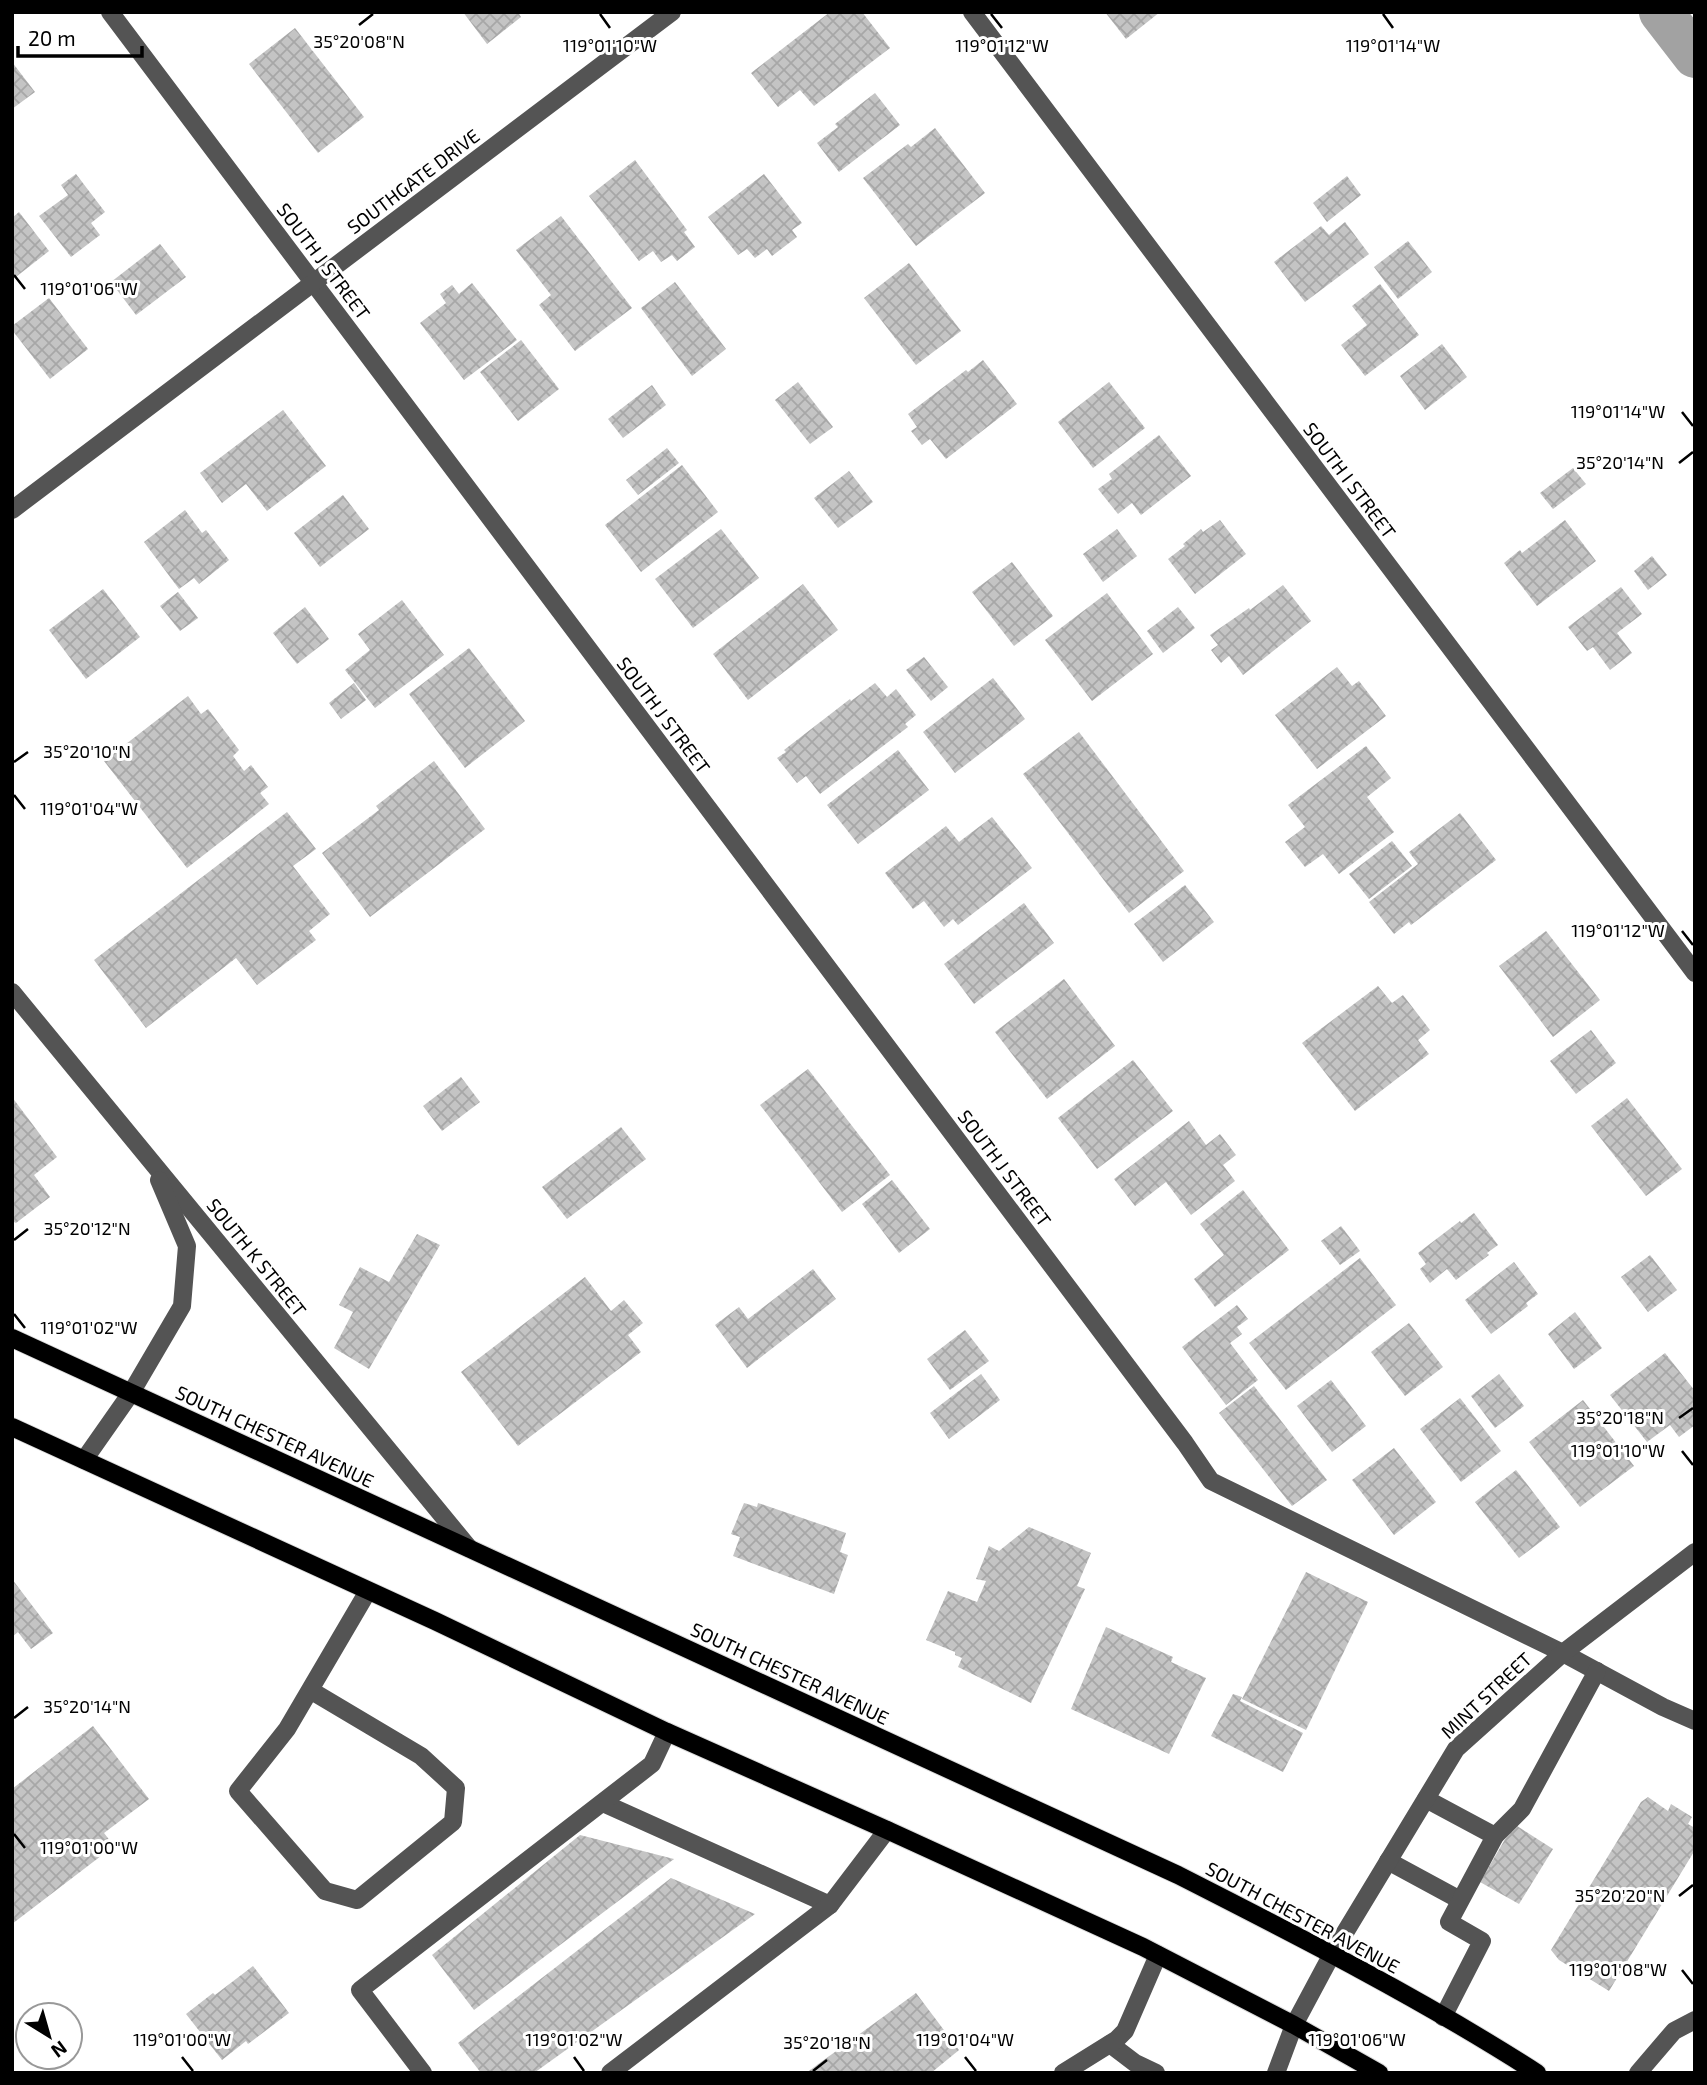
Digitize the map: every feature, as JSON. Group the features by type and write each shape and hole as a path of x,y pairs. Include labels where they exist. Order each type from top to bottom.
{"main road":[{"name":"SOUTH CHESTER AVENUE","path":"12,1338 1166,1869 1332,1954 1537,2073"},
{"path":"12,1427 667,1732 1158,1955 1294,2025 1379,2073"}],"street":[{"name":"SOUTH J STREET","path":"110,12 1211,1481 1563,1653 1663,1707 1695,1721"},
{"name":"SOUTHGATE DRIVE","path":"12,510 672,12"},
{"name":"SOUTH I STREET","path":"972,12 1695,973"},
{"name":"SOUTH K STREET","path":"12,992 469,1548"},
{"path":"84,1460 131,1393 181,1306 187,1246 150,1161"},
{"name":"MINT STREET","path":"1276,2073 1294,2025 1332,1954 1456,1749 1563,1653 1695,1552"},
{"path":"310,1690 421,1756 456,1788 453,1822 357,1900 324,1891 238,1791 287,1729 368,1591"},
{"path":"1443,2017 1482,1941 1449,1922 1495,1836 1522,1809 1597,1671"},
{"path":"423,2073 360,1990 652,1764 667,1732"},
{"path":"1426,1799 1495,1836"},
{"path":"603,1803 830,1905"},
{"path":"610,2073 830,1905 887,1830"},
{"path":"1388,1861 1460,1900"},
{"path":"1063,2073 1110,2044 1125,2031 1158,1955"},
{"path":"1638,2073 1674,2031 1695,2020"},
{"path":"1110,2044 1135,2063 1156,2073"}],"building":[{"path":"463,12 518,12 521,17 487,44"},
{"path":"830,12 862,12 890,48 814,106 800,90 778,107 751,73"},
{"path":"1105,12 1160,12 1126,39"},
{"path":"295,28 364,117 318,153 249,64"},
{"path":"12,62 35,92 12,109"},
{"path":"875,93 900,125 839,172 817,143 838,127 835,124"},
{"path":"935,128 985,193 916,246 863,178 908,144 911,147"},
{"path":"635,160 687,230 684,232 695,247 677,261 672,255 661,262 653,251 639,261 589,196"},
{"path":"76,174 105,212 91,223 100,235 71,257 39,216 68,195 61,185"},
{"path":"764,174 802,223 792,230 797,237 772,256 767,249 755,258 747,249 738,255 708,217"},
{"path":"1347,176 1361,195 1327,222 1313,203"},
{"path":"19,212 49,251 12,280 12,218"},
{"path":"561,216 632,308 575,351 539,305 551,295 516,250"},
{"path":"1345,222 1369,254 1305,302 1274,262 1321,226 1329,235"},
{"path":"1408,241 1432,272 1398,299 1374,267"},
{"path":"160,244 186,277 136,315 111,282"},
{"path":"909,263 961,331 916,365 864,298"},
{"path":"675,282 726,349 692,376 641,308"},
{"path":"472,283 517,340 464,380 420,323 446,303 440,294 452,285 459,294"},
{"path":"1380,284 1419,335 1365,376 1341,345 1367,325 1352,306"},
{"path":"49,298 88,349 50,379 12,330 12,326"},
{"path":"521,340 559,389 518,421 480,372"},
{"path":"1442,344 1467,377 1425,410 1400,376"},
{"path":"983,360 1017,404 946,459 930,439 922,445 911,431 917,427 908,414"},
{"path":"798,382 833,427 810,444 775,400"},
{"path":"1109,382 1145,428 1093,468 1058,422"},
{"path":"652,385 666,405 623,438 608,419"},
{"path":"283,410 326,466 267,511 246,484 222,503 200,473"},
{"path":"1159,435 1191,476 1141,515 1132,503 1118,514 1098,489 1112,479 1109,474"},
{"path":"667,448 679,463 638,495 626,480"},
{"path":"682,465 718,512 641,572 605,525"},
{"path":"1573,468 1586,484 1553,509 1540,493"},
{"path":"849,471 873,502 838,528 814,498"},
{"path":"343,495 369,529 320,567 294,533"},
{"path":"185,510 202,533 206,530 229,560 199,584 194,578 179,589 144,542"},
{"path":"1220,520 1246,554 1195,594 1168,559 1201,529 1203,532"},
{"path":"1565,520 1596,561 1537,606 1504,563 1520,550 1522,553"},
{"path":"721,529 759,578 693,628 655,579"},
{"path":"1117,529 1137,556 1103,582 1083,554"},
{"path":"1652,556 1667,575 1648,590 1634,571"},
{"path":"1012,562 1053,616 1014,646 972,592"},
{"path":"803,584 838,630 748,700 713,654"},
{"path":"1283,585 1311,621 1243,675 1229,656 1221,663 1211,650 1218,645 1210,635"},
{"path":"1621,587 1642,614 1617,633 1632,653 1610,670 1593,647 1587,651 1568,627"},
{"path":"103,589 140,637 86,679 49,630"},
{"path":"178,592 198,618 180,631 160,606"},
{"path":"1107,593 1153,654 1092,701 1045,640"},
{"path":"402,600 444,655 375,708 345,670 370,650 358,634"},
{"path":"305,607 329,639 297,664 273,633"},
{"path":"1178,607 1195,628 1163,653 1147,631"},
{"path":"469,648 525,721 465,768 409,694"},
{"path":"924,657 948,687 931,701 906,670"},
{"path":"1337,667 1352,686 1359,681 1386,716 1317,769 1275,715"},
{"path":"993,678 1025,719 955,773 923,732"},
{"path":"354,683 366,700 341,719 329,703"},
{"path":"875,683 887,697 896,689 916,715 905,724 908,727 820,794 806,776 797,783 777,758 850,699 851,701"},
{"path":"188,696 201,714 208,709 239,750 233,756 244,771 251,765 268,787 260,793 269,804 187,868 104,761"},
{"path":"1079,732 1184,871 1129,913 1023,774"},
{"path":"1366,746 1391,778 1367,797 1394,832 1339,874 1323,854 1305,867 1285,842 1305,827 1288,805"},
{"path":"898,750 929,790 858,844 827,805"},
{"path":"434,761 485,829 370,917 322,853 379,810 376,806"},
{"path":"287,812 316,849 293,866 330,914 309,931 316,940 257,985 236,958 146,1028 94,960"},
{"path":"1460,813 1496,860 1411,925 1409,922 1394,934 1369,902 1418,864 1409,852"},
{"path":"992,817 1032,868 958,925 953,919 944,927 924,901 913,909 885,873 946,826 959,842"},
{"path":"1392,841 1412,866 1369,899 1349,874"},
{"path":"1185,885 1214,922 1163,962 1134,924"},
{"path":"1024,903 1054,943 974,1004 944,964"},
{"path":"1546,931 1600,1000 1553,1037 1499,966"},
{"path":"1064,979 1115,1046 1047,1099 995,1032"},
{"path":"1378,986 1392,1003 1403,995 1430,1030 1418,1040 1429,1054 1355,1111 1302,1043"},
{"path":"1591,1030 1616,1063 1576,1094 1550,1061"},
{"path":"1133,1060 1173,1111 1097,1169 1058,1118"},
{"path":"808,1069 890,1175 842,1212 760,1105"},
{"path":"461,1077 480,1102 442,1131 423,1106"},
{"path":"12,1097 57,1157 34,1175 50,1197 16,1223 12,1221"},
{"path":"1627,1098 1682,1169 1646,1196 1591,1126"},
{"path":"1189,1121 1206,1145 1220,1134 1236,1155 1223,1165 1235,1181 1191,1215 1166,1182 1135,1206 1114,1179"},
{"path":"621,1127 646,1159 567,1219 542,1187"},
{"path":"892,1180 930,1229 899,1253 862,1204"},
{"path":"1243,1190 1289,1250 1215,1307 1194,1279 1224,1255 1200,1224"},
{"path":"1474,1213 1498,1245 1456,1280 1447,1269 1430,1283 1420,1269 1426,1264 1418,1253"},
{"path":"1341,1226 1360,1251 1340,1265 1321,1241"},
{"path":"417,1234 440,1245 369,1369 334,1348 353,1312 339,1305 360,1267 389,1282"},
{"path":"1650,1255 1677,1290 1648,1312 1621,1277"},
{"path":"1360,1258 1396,1305 1286,1390 1249,1343"},
{"path":"1514,1262 1538,1294 1526,1303 1528,1306 1491,1334 1465,1300"},
{"path":"813,1269 836,1299 747,1368 715,1325 739,1307 748,1319"},
{"path":"585,1277 611,1311 624,1300 643,1323 628,1335 641,1352 518,1446 461,1372"},
{"path":"1237,1305 1248,1319 1237,1327 1242,1334 1230,1343 1258,1380 1226,1405 1182,1347"},
{"path":"1575,1312 1602,1348 1574,1369 1548,1334"},
{"path":"1409,1323 1443,1367 1405,1396 1371,1352"},
{"path":"965,1330 989,1361 950,1390 927,1359"},
{"path":"1665,1353 1695,1391 1695,1425 1679,1437 1670,1425 1647,1442 1610,1395"},
{"path":"981,1374 1000,1400 949,1439 930,1413"},
{"path":"1499,1374 1524,1406 1495,1428 1471,1396"},
{"path":"1331,1380 1366,1426 1332,1452 1297,1406"},
{"path":"1254,1386 1327,1480 1292,1506 1219,1413"},
{"path":"1460,1398 1501,1451 1461,1482 1420,1429"},
{"path":"1583,1400 1634,1466 1580,1507 1529,1442"},
{"path":"1394,1448 1436,1502 1394,1535 1352,1480"},
{"path":"1516,1470 1560,1527 1519,1558 1475,1502"},
{"path":"744,1503 757,1507 758,1503 846,1533 840,1552 848,1555 834,1594 733,1556 740,1537 731,1534"},
{"path":"1029,1527 1091,1553 1077,1586 1085,1589 1031,1703 958,1667 962,1658 955,1655 955,1652 926,1640 948,1591 977,1602 986,1581 976,1579 989,1546 999,1551"},
{"path":"1306,1572 1368,1602 1306,1730 1242,1699"},
{"path":"12,1579 53,1633 31,1649 18,1632 12,1637"},
{"path":"1106,1627 1173,1657 1171,1662 1206,1678 1169,1754 1071,1709"},
{"path":"1233,1694 1242,1697 1240,1701 1303,1733 1283,1772 1211,1736"},
{"path":"93,1726 149,1799 104,1833 114,1846 12,1924 12,1789"},
{"path":"1648,1797 1668,1811 1671,1804 1692,1817 1688,1824 1695,1828 1695,1850 1609,1991 1559,1960 1551,1950 1641,1802"},
{"path":"1514,1824 1553,1849 1519,1904 1480,1882"},
{"path":"580,1835 674,1859 474,2010 432,1955"},
{"path":"671,1878 755,1914 534,2073 481,2073 458,2043"},
{"path":"253,1966 289,2013 222,2060 186,2014"},
{"path":"916,1993 959,2050 931,2073 806,2073"}],"waterway":[{"path":"1661,12 1695,56"}]}
